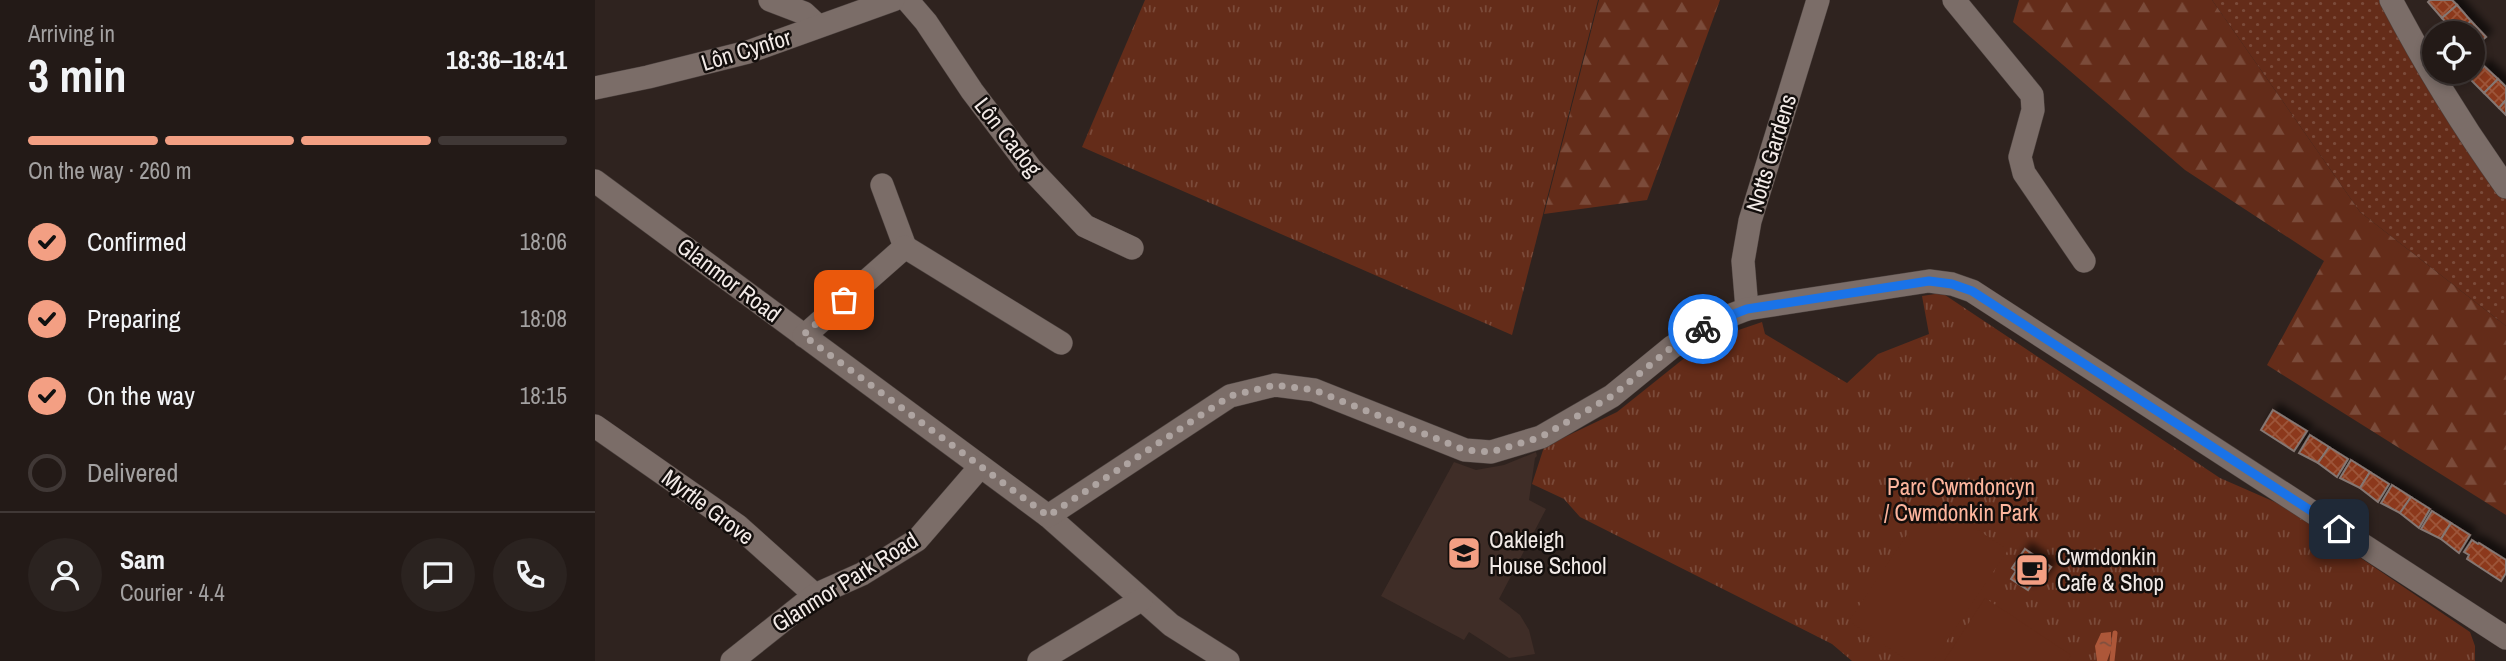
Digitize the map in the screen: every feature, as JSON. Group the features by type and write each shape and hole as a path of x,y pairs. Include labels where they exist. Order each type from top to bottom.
{"street":[{"path":"770,0 804,13 818,26"},
{"name":"Lôn Cynfor","path":"595,88 648,78 748,52 893,0"},
{"name":"Lôn Cadog","path":"907,0 926,22 972,91 1031,169 1085,226 1132,248"},
{"name":"Notts Gardens","path":"1747,309 1743,261 1750,221 1818,0"},
{"path":"1954,0 2032,94 2033,110 2020,157 2024,173 2084,261"},
{"path":"2391,0 2472,140 2506,187"},
{"name":"Glanmor Road","path":"595,181 1048,516 1171,625 1228,661"},
{"path":"882,185 905,247 1061,343"},
{"path":"803,335 905,247"},
{"path":"1048,516 1230,396 1275,385 1314,390 1465,450 1491,452 1541,437 1612,396 1672,347 1716,321 1747,309 1929,281 1952,284 1972,291 2506,638"},
{"name":"Myrtle Grove","path":"595,426 738,526 815,596"},
{"name":"Glanmor Park Road","path":"734,660 815,596 862,574 917,540 980,467"},
{"path":"1039,661 1141,600"}],"shaded area":[{"name":"Oakleigh House School","path":"1536,452 1529,500 1546,509 1499,599 1520,615 1529,630 1535,654 1509,658 1469,632 1464,640 1381,596 1454,462 1476,470 1504,465"}],"green space":[{"path":"1145,0 1598,0 1512,335 1082,147"},
{"path":"1599,0 1720,0 1647,200 1544,214"},
{"path":"2019,0 2212,0 2360,212 2506,326 2506,515 2267,365 2324,261 2185,170 2013,22"},
{"path":"2212,0 2382,0 2422,63 2422,84 2436,84 2506,194 2506,326 2360,212"},
{"name":"Parc Cwmdoncyn / Cwmdonkin Park","path":"1942,293 2220,478 2284,506 2470,632 2475,646 2475,661 1852,661 1832,644 1580,517 1564,499 1532,484 1544,447 1617,412 1682,360 1727,334 1762,322 1765,334 1847,383 1878,354 1929,334 1922,296"},
{"path":"1931,499 2008,550 1933,661 1908,661 1849,621"},
{"path":"1985,598 2071,655 2067,661 1944,661"}],"water":[{"path":"2111,632 2111,650 2107,661 2097,661 2095,646 2101,633"}],"building":[{"path":"2452,0 2457,5 2442,18 2428,2"},
{"path":"2457,5 2471,21 2445,21 2442,18"},
{"path":"2485,67 2498,79 2484,93 2475,84 2485,84"},
{"path":"2498,79 2506,87 2506,100 2499,108 2484,93"},
{"path":"2506,100 2506,115 2499,108"},
{"path":"2273,410 2307,431 2294,451 2261,430"},
{"path":"2310,435 2329,447 2318,463 2299,453"},
{"path":"2329,447 2348,459 2337,477 2318,463"},
{"path":"2351,460 2370,472 2360,488 2340,478"},
{"path":"2370,472 2389,484 2378,502 2360,488"},
{"path":"2392,485 2411,497 2400,513 2381,503"},
{"path":"2411,497 2430,509 2419,528 2400,513"},
{"path":"2432,511 2451,523 2441,539 2421,529"},
{"path":"2451,523 2470,535 2459,553 2441,539"},
{"path":"2472,540 2506,560 2506,573 2501,581 2467,559 2469,555 2464,552"},
{"name":"Cwmdonkin Cafe & Shop","path":"2025,549 2051,567 2039,584 2034,581 2028,590 2011,579 2016,571 2012,568"}],"waterway":[{"path":"2112,661 2115,633"}],"way so far":[{"path":"844,300 803,335 1048,516 1230,396 1275,385 1314,390 1465,450 1491,452 1541,437 1612,396 1672,347 1703,329"}],"place":[{"name":"Oakleigh House School","path":"1464,553"},
{"name":"Cwmdonkin Cafe & Shop","path":"2032,570"}],"route":[{"path":"1703,329 1747,309 1929,281 1952,284 1972,291 2339,529"}]}
